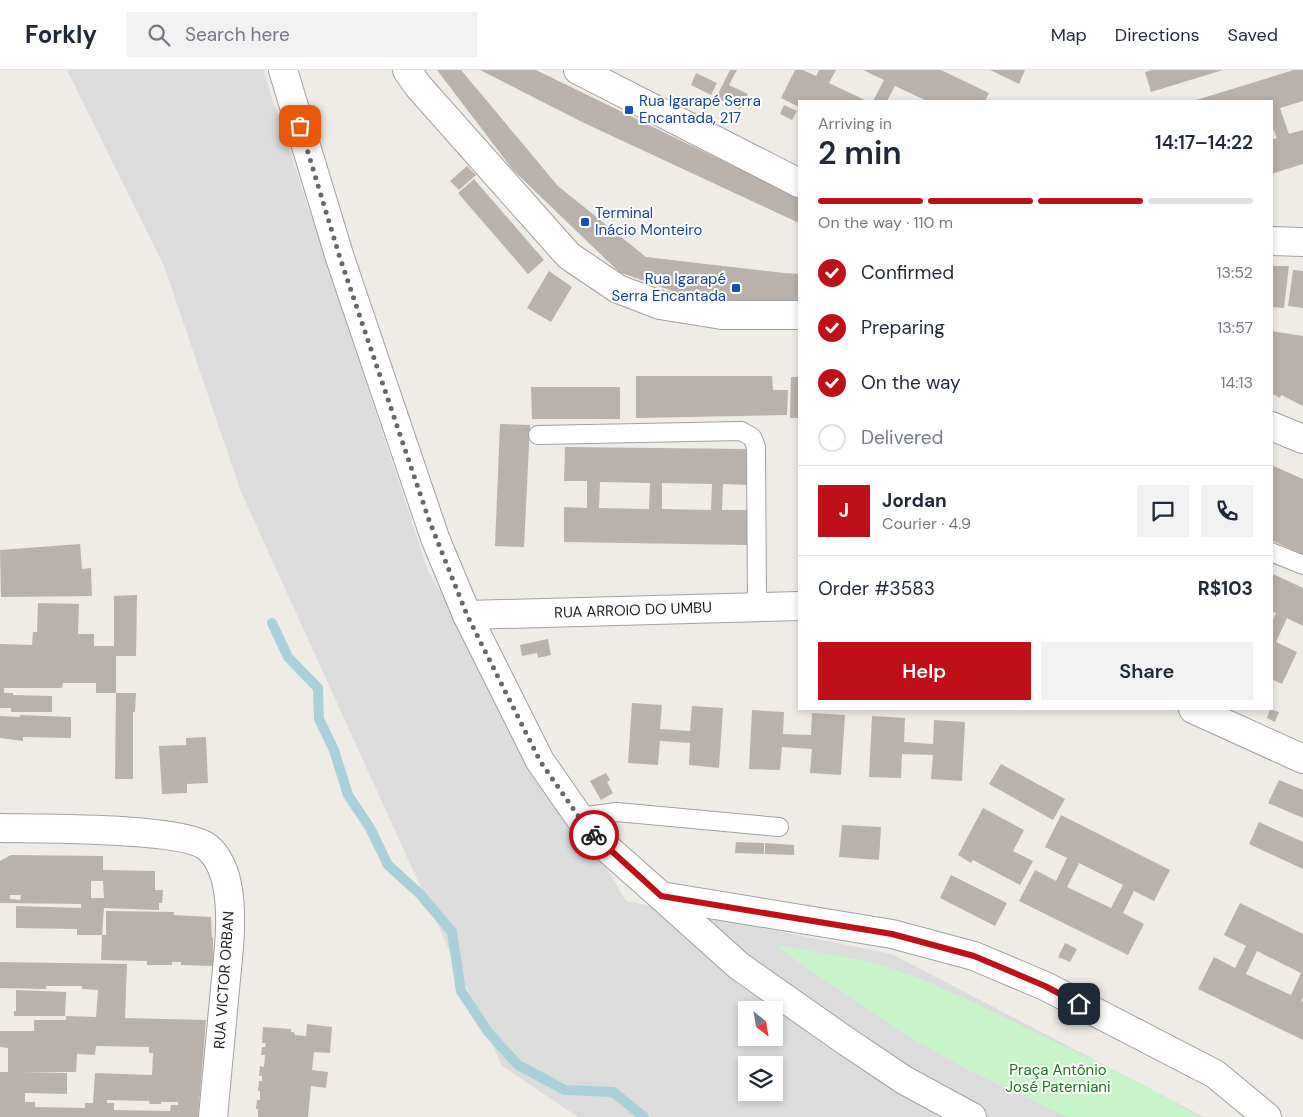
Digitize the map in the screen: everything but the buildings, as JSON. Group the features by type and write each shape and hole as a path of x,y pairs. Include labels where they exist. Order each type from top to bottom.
{"street":[{"path":"283,70 340,258 436,538 467,615 540,761 579,817 599,841 747,972 904,1080 972,1117"},
{"path":"407,70 418,86 569,256 618,289 660,305 722,315 798,315"},
{"path":"578,70 798,182"},
{"path":"1273,241 1303,242"},
{"path":"1273,427 1303,439"},
{"name":"RUA ARROIO DO UMBU","path":"467,615 798,606"},
{"path":"1195,710 1303,759"},
{"name":"RUA VICTOR ORBAN","path":"0,828 146,833 186,838 206,846 216,857 223,871 228,890 230,939 213,1117"},
{"path":"661,896 892,934 974,956 1045,986 1215,1074 1267,1117"}],"lane":[{"path":"538,435 741,431 752,438 756,447 757,607"},
{"path":"1273,553 1303,565"},
{"path":"579,817 617,812 779,827"}],"shaded area":[{"path":"67,70 263,70 428,571 626,901 892,954 1204,1117 578,1117 502,1066 241,492 164,266"}],"green space":[{"name":"Praça Antônio José Paterniani","path":"776,945 872,962 919,978 1146,1086 1199,1117 1068,1117 962,1067 903,1033"}],"waterway":[{"path":"272,623 288,657 318,688 319,719 334,750 348,795 370,828 388,865 420,894 452,932 461,991 488,1032 518,1065 565,1090 613,1092 644,1117"}],"way so far":[{"path":"300,126 340,258 429,520 467,615 540,761 579,817 594,835"}],"place":[{"name":"Rua Igarapé Serra Encantada, 217","path":"629,110"},
{"name":"Terminal Inácio Monteiro","path":"585,222"},
{"name":"Rua Igarapé Serra Encantada","path":"736,288"}],"route":[{"path":"594,835 661,896 892,934 974,956 1045,986 1079,1004"}]}
